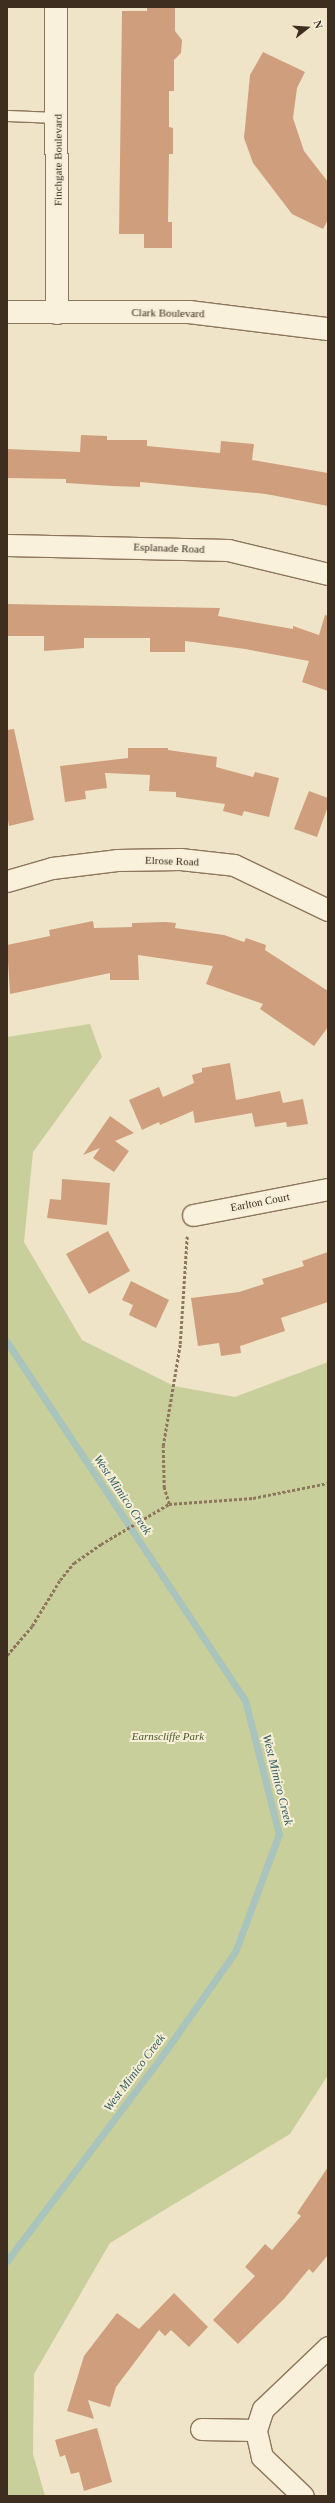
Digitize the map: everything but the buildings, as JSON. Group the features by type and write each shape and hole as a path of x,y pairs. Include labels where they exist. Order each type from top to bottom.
{"street":[{"name":"Finchgate Boulevard","path":"56,7 58,118 57,313"},
{"name":"Clark Boulevard","path":"7,312 189,312 328,329"},
{"name":"Esplanade Road","path":"7,545 228,550 328,574"},
{"name":"Elrose Road","path":"7,881 52,868 117,860 180,859 234,865 328,910"},
{"name":"Earlton Court","path":"193,1215 328,1189"},
{"path":"303,2496 262,2457 256,2430 263,2409 328,2346"},
{"path":"201,2429 256,2430"}],"lane":[{"path":"7,116 58,118"}],"path":[{"path":"169,1504 164,1488 163,1446 180,1344 186,1263 184,1243 193,1215"},
{"path":"7,1655 32,1626 60,1580 74,1563 100,1544 169,1504 253,1498 328,1483"}],"green space":[{"name":"Earnscliffe Park","path":"90,1024 102,1057 33,1152 24,1242 82,1340 174,1386 235,1397 328,1362 328,2075 290,2134 110,2243 34,2374 33,2454 45,2496 7,2496 7,1037"}],"waterway":[{"name":"West Mimico Creek","path":"7,1342 245,1700 279,1834 235,1952 162,2056 7,2261"}]}
